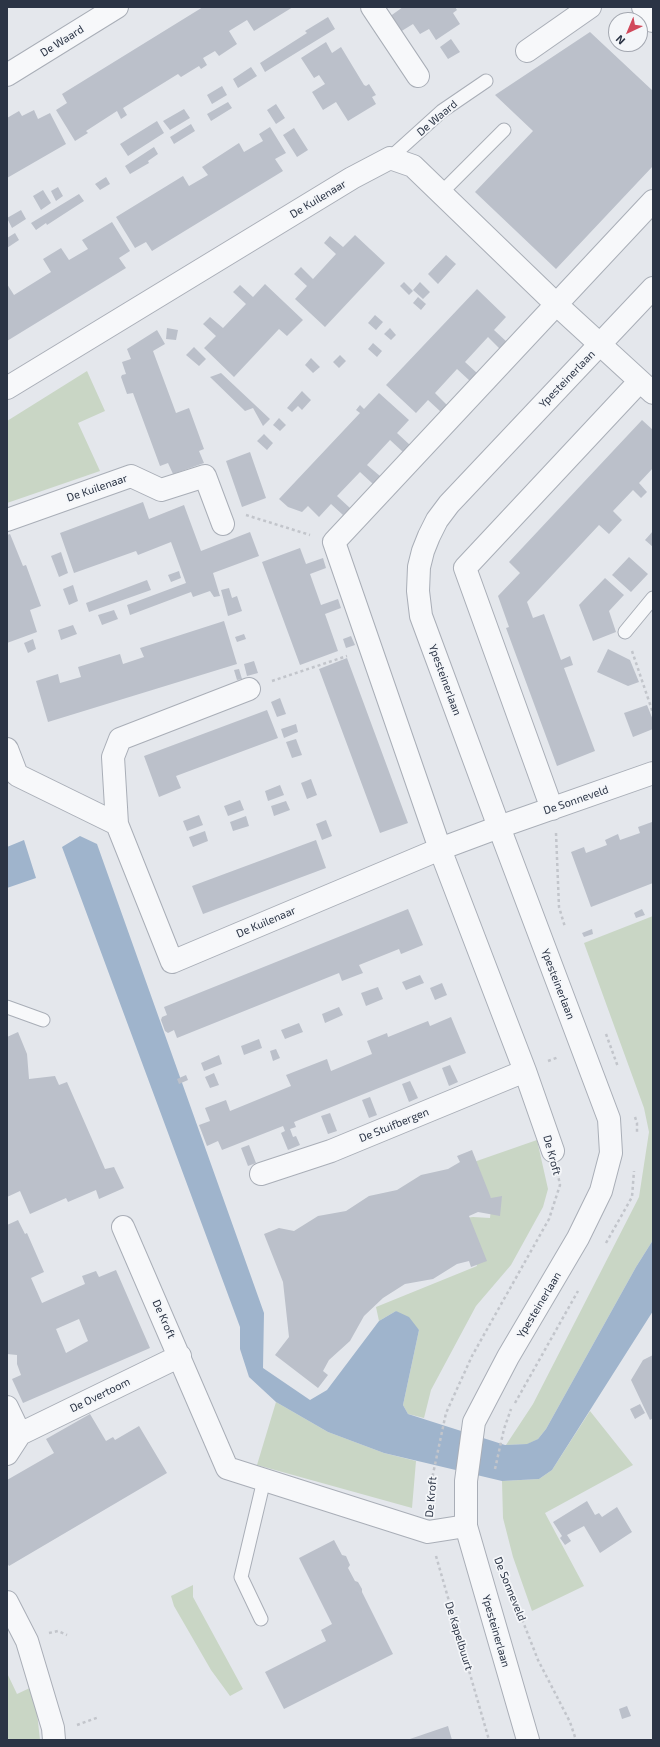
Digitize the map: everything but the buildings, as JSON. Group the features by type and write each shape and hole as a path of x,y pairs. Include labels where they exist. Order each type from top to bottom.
{"street":[{"name":"De Waard","path":"7,75 116,7"},
{"path":"372,7 418,76"},
{"path":"527,51 590,7"},
{"path":"644,7 653,21"},
{"path":"390,158 413,166 557,305 646,388 465,568 552,809"},
{"name":"De Kuilenaar","path":"7,388 352,178 390,158"},
{"path":"525,1071 440,849 334,542 653,201"},
{"name":"Ypesteinerlaan","path":"528,1740 466,1526 466,1481 474,1422 508,1356 578,1238 601,1191 611,1153 610,1119 499,827 421,616 418,591 419,568 429,536 437,520 448,504 653,288"},
{"name":"De Kuilenaar","path":"7,520 131,476 161,490 205,476 220,515"},
{"name":"De Kuilenaar","path":"248,689 120,739 113,758 116,824 172,962 440,849 499,827"},
{"path":"7,749 17,774 116,824"},
{"name":"De Sonneveld","path":"499,827 653,773"},
{"name":"De Kroft","path":"525,1071 553,1151"},
{"name":"De Stuifbergen","path":"261,1174 331,1150 525,1071"},
{"name":"De Kroft","path":"123,1227 180,1356 227,1468 428,1532"},
{"name":"De Overtoom","path":"13,1432 180,1356"},
{"path":"7,1407 13,1432 7,1454"},
{"path":"428,1532 466,1526"},
{"path":"7,1602 27,1641 53,1728 54,1740"}],"lane":[{"name":"De Waard","path":"390,158 442,111 486,81"},
{"path":"441,193 504,130"},
{"path":"625,632 653,598"},
{"path":"7,1007 43,1020"},
{"path":"261,1619 241,1577 264,1480"}],"path":[{"path":"220,515 334,542"},
{"path":"625,632 653,713"},
{"path":"248,689 370,648"},
{"name":"De Kroft","path":"428,1532 433,1474 446,1412 472,1356 549,1219 560,1185 553,1151"},
{"path":"494,1473 504,1429"},
{"name":"De Kapelbuurt","path":"428,1532 489,1740"},
{"name":"De Sonneveld","path":"518,1610 538,1660 570,1722 576,1740"}],"green space":[{"path":"87,371 105,411 78,423 100,471 7,503 7,421"},
{"path":"653,916 653,1240 636,1267 546,1429 538,1439 528,1444 506,1445 533,1404 639,1197 649,1132 644,1108 584,943"},
{"path":"537,1140 548,1189 543,1207 511,1265 476,1306 431,1390 424,1418 408,1414 403,1405 419,1330 396,1311 379,1321 376,1307 477,1266 458,1219 473,1217 490,1218 492,1200 471,1163"},
{"path":"276,1402 328,1432 384,1453 416,1461 412,1508 257,1465"},
{"path":"590,1411 633,1465 545,1513 584,1586 532,1611 513,1557 503,1518 502,1481 539,1479 552,1470"},
{"path":"193,1585 193,1597 243,1689 230,1696 211,1670 174,1606 171,1596"},
{"path":"7,1673 17,1694 34,1686 40,1740 7,1740"}],"water":[{"path":"80,836 97,844 264,1313 263,1368 310,1400 327,1390 379,1321 396,1311 409,1317 419,1330 403,1405 408,1414 505,1445 527,1444 538,1439 546,1429 636,1267 653,1240 653,1311 552,1470 539,1479 502,1481 384,1453 328,1432 276,1402 249,1377 240,1349 240,1327 62,847"},
{"path":"24,840 36,878 7,888 7,847"}]}
